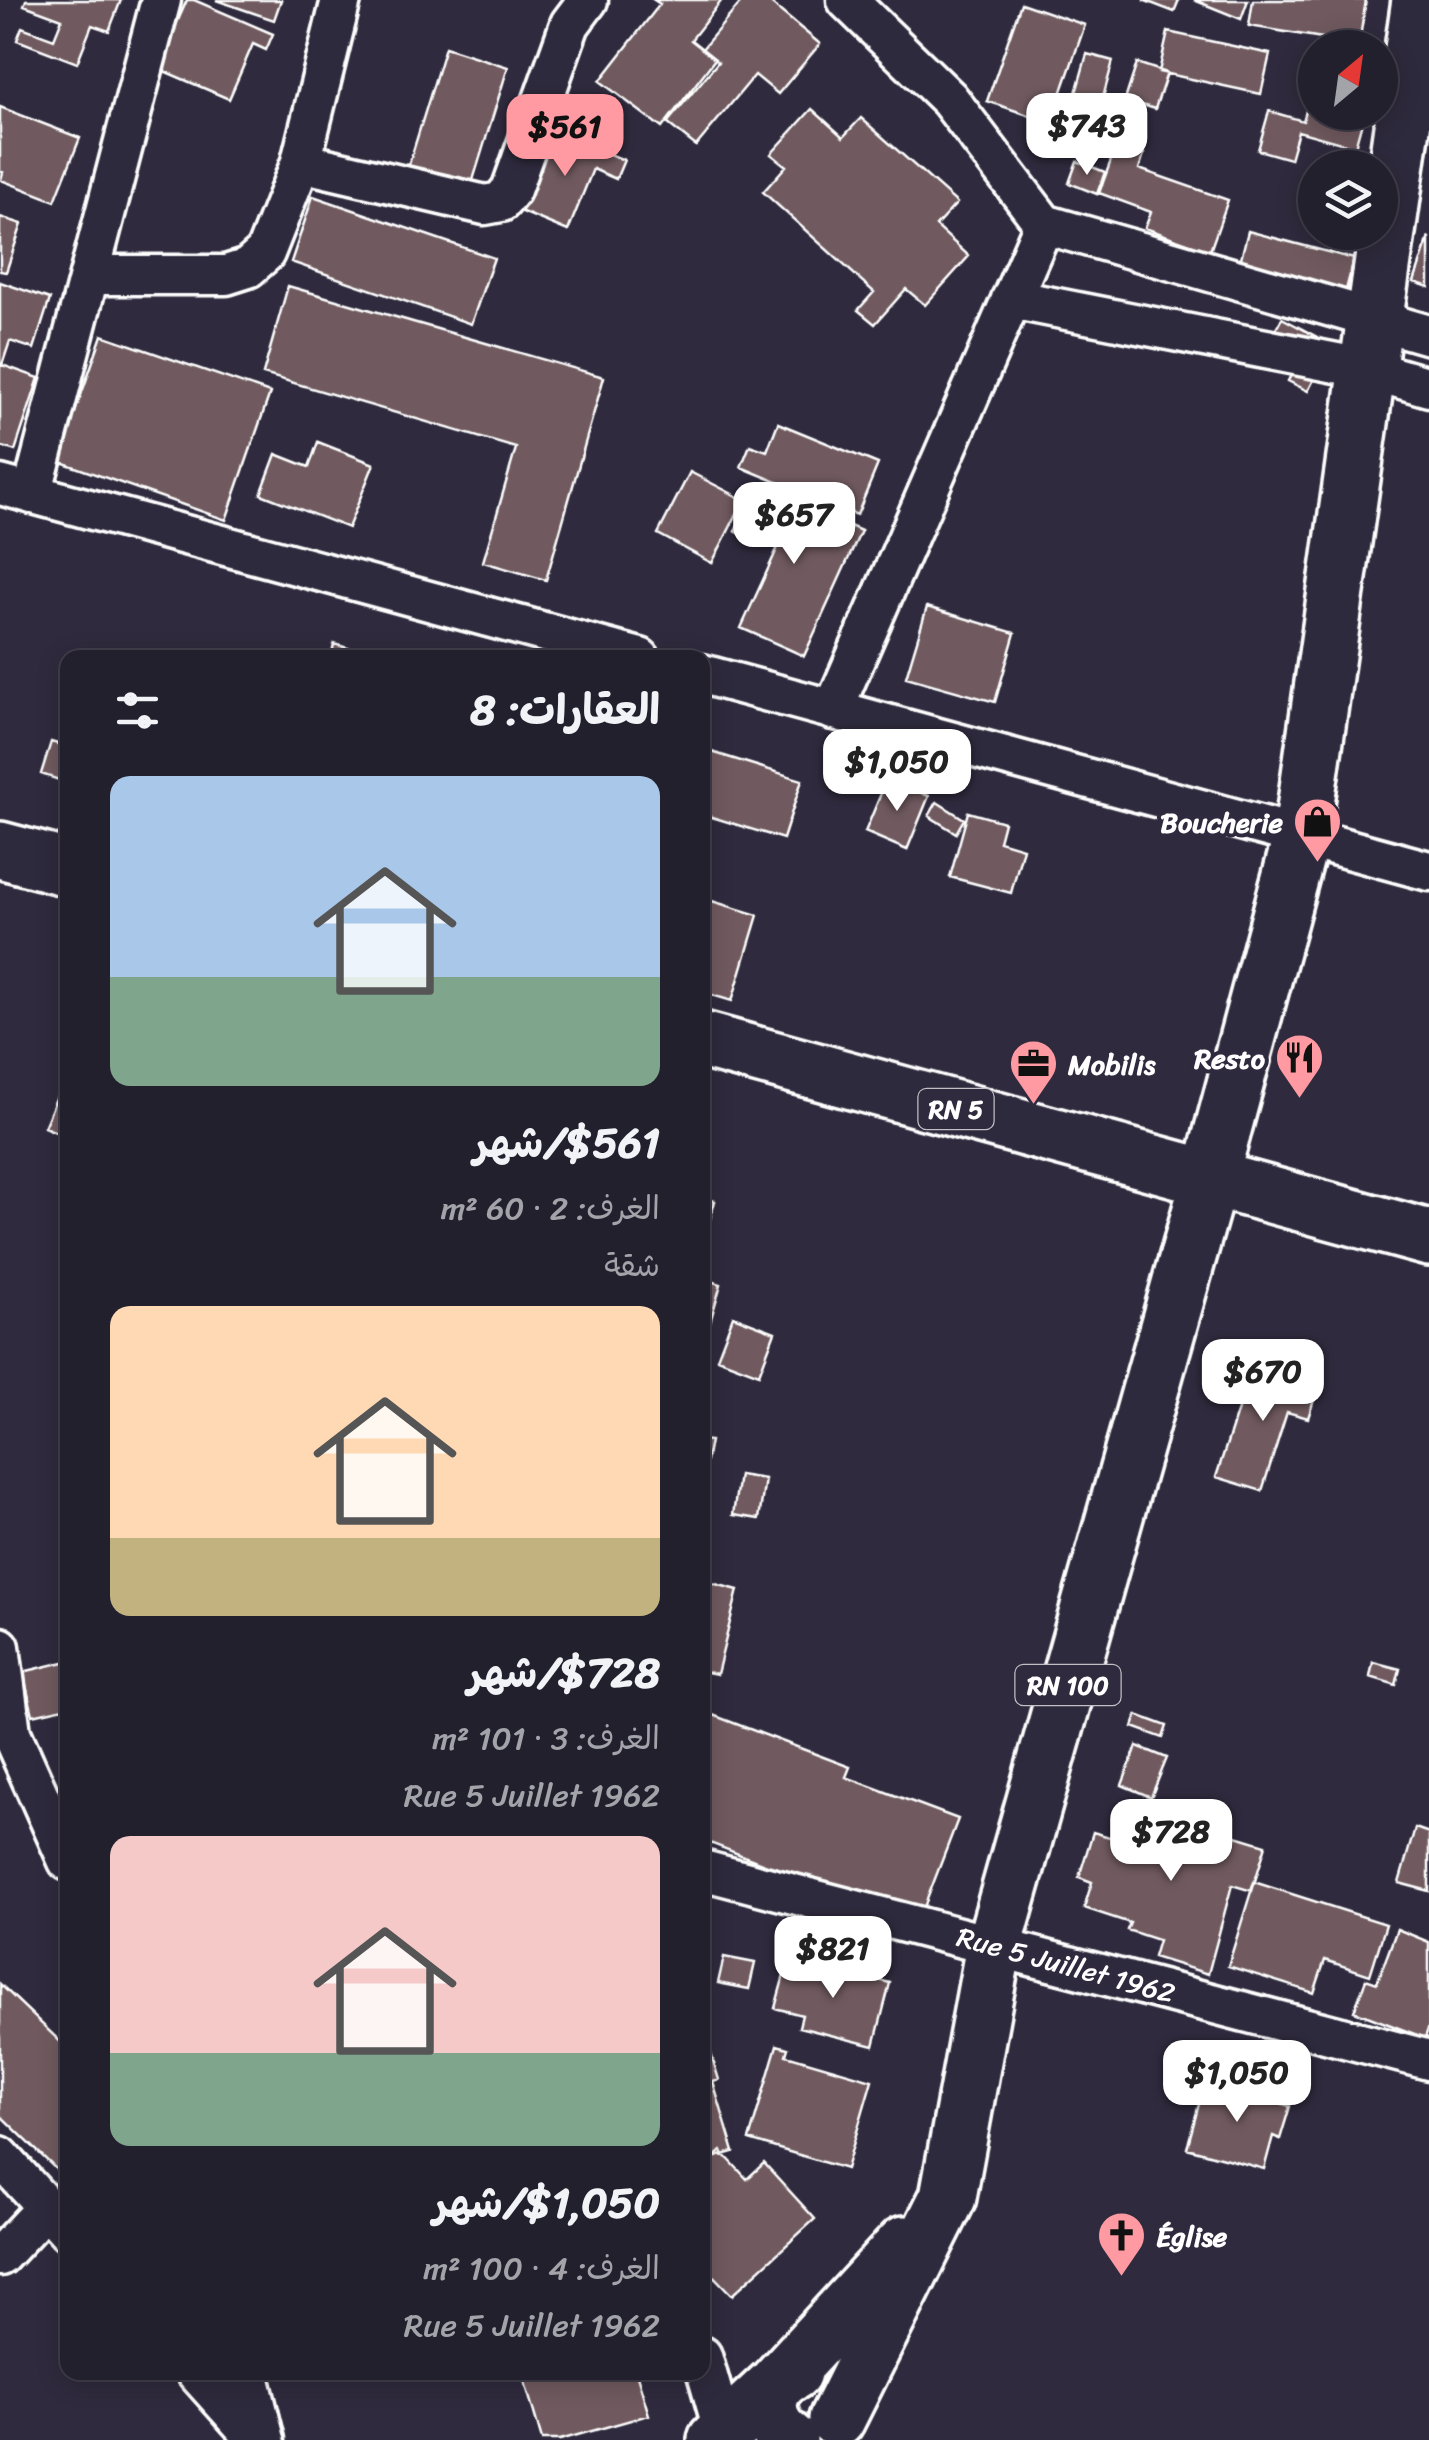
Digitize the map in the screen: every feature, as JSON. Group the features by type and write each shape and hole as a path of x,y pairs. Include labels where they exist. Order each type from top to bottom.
{"main road":[{"path":"1210,1178 1301,838 1420,0"},
{"path":"0,850 60,866"},
{"name":"RN 5","path":"710,1042 1429,1238"},
{"name":"RN 100","path":"948,2197 994,1946 1210,1178"},
{"path":"722,2438 948,2197"},
{"path":"814,2433 948,2197"},
{"path":"776,2384 796,2370 821,2376 830,2383 839,2397 814,2433"}],"street":[{"path":"161,0 90,275 16,489 610,650"},
{"path":"90,275 226,274 248,268 264,253 301,162 341,0"},
{"path":"301,162 485,205 501,202 512,190 570,24 588,0"},
{"path":"847,0 949,98 1044,224 1370,345 1429,386"},
{"path":"833,710 1044,224"},
{"path":"1011,299 1370,345 1429,335"},
{"path":"710,676 1429,871"},
{"path":"0,1647 11,1733 60,1843"},
{"name":"Rue 5 Juillet 1962","path":"710,1872 1429,2060"},
{"path":"0,2156 57,2219 0,2256"},
{"path":"203,2380 257,2440"},
{"path":"250,2380 265,2440"},
{"path":"708,2380 722,2438"}],"building":[{"path":"26,0 121,0 109,31 92,25 77,63 17,40 22,27 54,39 62,19 24,5"},
{"path":"187,0 273,34 266,50 253,44 229,99 157,68"},
{"path":"216,0 281,0 274,20"},
{"path":"654,0 722,0 691,40 715,59 662,128 600,81 660,4"},
{"path":"743,0 767,0 820,44 778,94 755,75 696,146 667,123 718,62 702,49"},
{"path":"1143,0 1179,0 1174,12"},
{"path":"1194,0 1248,0 1241,19"},
{"path":"1253,0 1366,0 1361,30 1298,30 1298,34 1249,26"},
{"path":"1021,3 1085,25 1051,123 987,101"},
{"path":"1168,32 1270,54 1261,94 1159,72"},
{"path":"445,47 508,67 470,190 407,171"},
{"path":"1087,54 1113,61 1102,101 1076,93"},
{"path":"1137,63 1167,73 1155,109 1125,100"},
{"path":"0,107 80,138 55,201 1,180"},
{"path":"812,109 843,137 861,118 957,203 936,226 969,256 925,305 906,289 875,324 858,310 874,292 763,192 786,166 771,154"},
{"path":"1269,111 1298,120 1298,130 1360,130 1355,147 1298,131 1290,159 1258,150"},
{"path":"553,131 624,160 616,179 593,169 568,231 520,211"},
{"path":"1117,144 1144,154 1139,169 1228,200 1210,251 1145,228 1151,212 1099,193"},
{"path":"1077,161 1105,172 1097,194 1069,183"},
{"path":"313,196 494,258 471,324 291,262"},
{"path":"0,217 22,224 6,272 0,271"},
{"path":"1248,231 1298,244 1298,250 1320,250 1354,259 1346,290 1240,262"},
{"path":"1429,237 1429,287 1414,282"},
{"path":"0,282 50,299 34,349 10,341 2,365 39,378 15,451 0,446"},
{"path":"288,286 604,377 546,580 483,562 516,448 263,374"},
{"path":"1282,318 1332,345 1308,391 1288,381 1298,361 1270,340"},
{"path":"102,335 270,393 226,520 58,461"},
{"path":"778,423 878,464 857,515 741,467 750,445 767,451"},
{"path":"318,442 374,464 348,528 261,494 276,454 309,467"},
{"path":"690,472 744,500 712,563 658,534"},
{"path":"756,484 861,531 804,656 741,628 784,534 776,531 769,546 735,531"},
{"path":"927,607 1015,633 995,702 906,677"},
{"path":"334,644 355,650 333,650"},
{"path":"51,742 60,745 60,780 41,774"},
{"path":"710,751 802,780 783,839 710,816"},
{"path":"887,779 929,796 907,850 865,832"},
{"path":"937,802 964,819 956,833 929,816"},
{"path":"968,812 1004,822 999,841 1023,848 1011,893 950,877"},
{"path":"710,900 758,915 732,1001 710,994"},
{"path":"57,1096 60,1097 60,1134 44,1127"},
{"path":"710,1281 721,1284 710,1322"},
{"path":"733,1316 775,1332 759,1374 717,1358"},
{"path":"1253,1363 1319,1385 1308,1418 1287,1412 1262,1491 1216,1477"},
{"path":"739,1475 765,1479 759,1519 733,1515"},
{"path":"710,1583 738,1590 717,1674 710,1673"},
{"path":"1373,1662 1400,1669 1396,1685 1370,1677"},
{"path":"60,1663 60,1709 33,1715 23,1672"},
{"path":"710,1714 850,1767 846,1777 958,1819 918,1923 710,1843"},
{"path":"1137,1715 1167,1726 1163,1738 1133,1727"},
{"path":"1137,1746 1167,1758 1151,1797 1122,1785"},
{"path":"1144,1808 1266,1845 1252,1891 1232,1885 1208,1974 1153,1957 1158,1940 1127,1930 1130,1923 1084,1908 1092,1882 1079,1877 1093,1832 1133,1844"},
{"path":"1415,1828 1429,1833 1429,1891 1399,1883"},
{"path":"1254,1882 1386,1924 1370,1975 1325,1960 1314,1993 1228,1966"},
{"path":"1397,1929 1429,1942 1429,2026 1425,2038 1354,2011 1366,1979 1377,1983"},
{"path":"724,1957 755,1963 749,1989 718,1983"},
{"path":"789,1957 890,1983 874,2046 799,2027 802,2015 775,2008"},
{"path":"0,1984 60,2041 60,2173 0,2115"},
{"path":"777,2045 788,2048 786,2055 872,2080 846,2169 749,2140"},
{"path":"710,2050 719,2080 713,2082 734,2152 710,2159"},
{"path":"1205,2082 1290,2106 1280,2139 1273,2136 1264,2169 1187,2148"},
{"path":"721,2151 747,2179 764,2163 815,2219 732,2295 710,2272 710,2161"},
{"path":"524,2380 638,2380 649,2415 560,2440 542,2440"}],"place":[{"name":"Boucherie","path":"1318,864"},
{"name":"Resto","path":"1300,1100"},
{"name":"Mobilis","path":"1033,1106"},
{"name":"Église","path":"1121,2278"}]}
